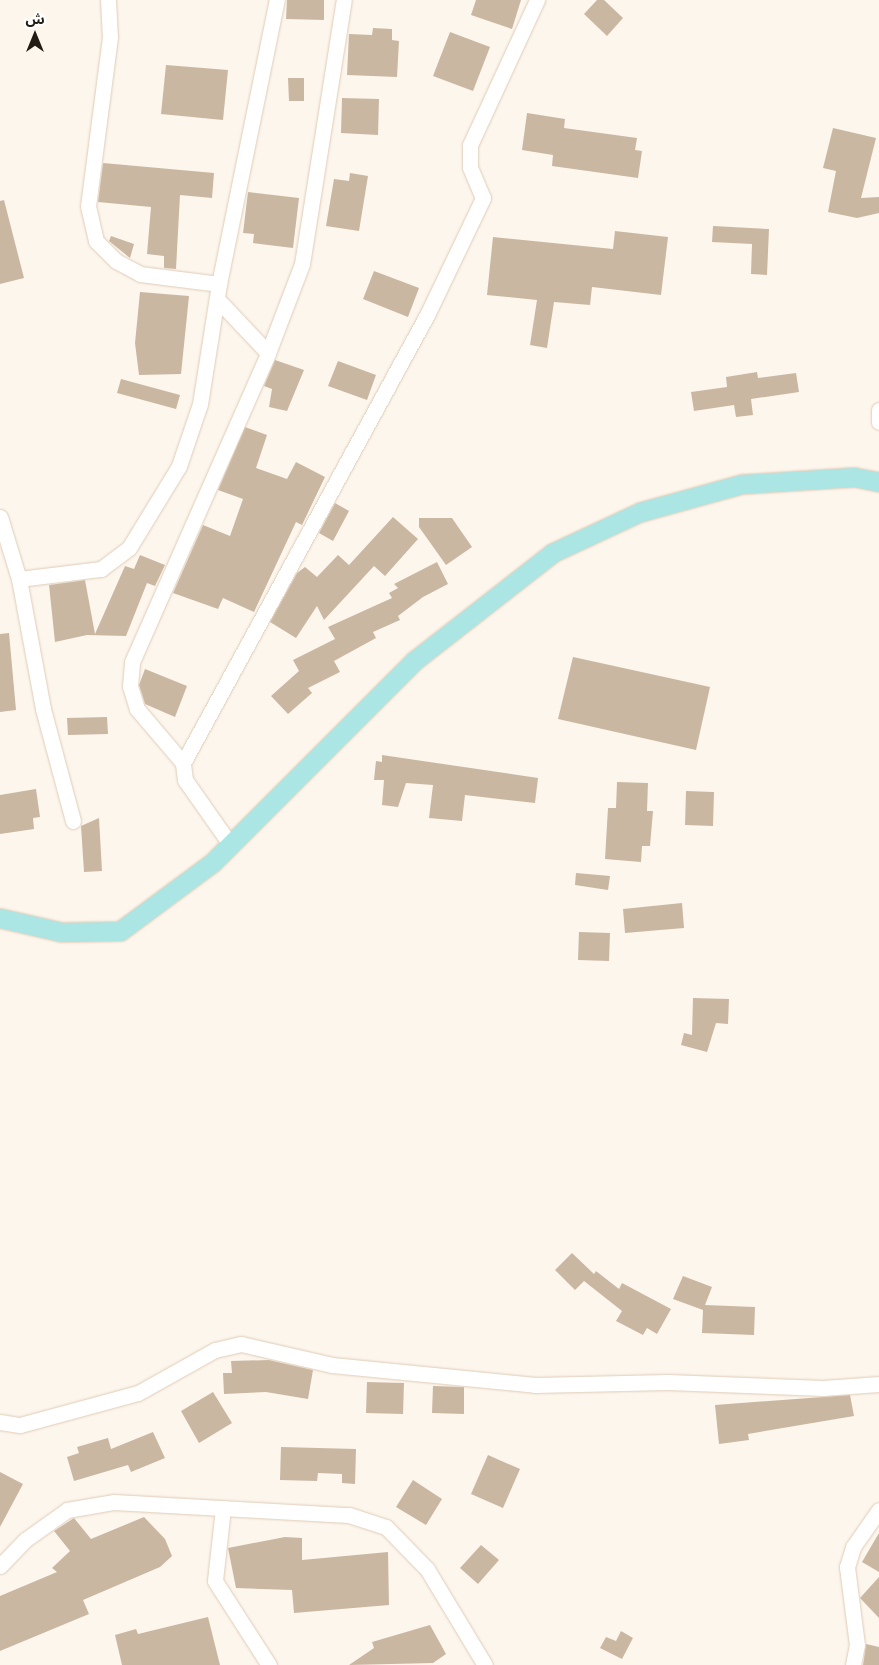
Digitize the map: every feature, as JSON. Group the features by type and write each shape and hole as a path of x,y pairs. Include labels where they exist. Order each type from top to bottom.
{"main road":[{"path":"0,918 61,932 120,931 230,844 414,661 552,553 640,512 742,484 854,477 879,482"}],"street":[{"path":"108,0 110,37 88,206 96,241 116,261 140,274 218,292 268,353"},
{"path":"19,579 101,569 129,548 155,512 179,466 200,404 218,292 277,0"},
{"path":"230,844 185,780 183,763 137,709 130,686 132,662 268,353 302,264 344,0"},
{"path":"183,763 428,315 483,198 470,167 470,145 538,0"},
{"path":"879,410 879,422"},
{"path":"0,517 19,579 43,709 73,821"},
{"path":"3,1427 20,1425 138,1393 215,1350 240,1344 281,1350 332,1365 535,1385 668,1382 823,1388 879,1384"},
{"path":"0,1566 25,1540 68,1510 114,1502 349,1514 386,1527 427,1569 485,1665"},
{"path":"223,1508 215,1581 269,1665"},
{"path":"853,1665 857,1645 847,1567 853,1547 879,1510"}],"building":[{"path":"287,0 324,0 324,20 286,19"},
{"path":"476,0 521,0 512,29 471,15"},
{"path":"597,0 604,0 623,18 607,36 584,14"},
{"path":"373,28 392,29 392,40 399,41 397,77 347,75 349,34 372,35"},
{"path":"450,32 490,47 473,91 433,76"},
{"path":"166,65 228,70 223,120 161,114"},
{"path":"288,78 304,78 304,101 289,101"},
{"path":"342,98 379,99 378,135 341,133"},
{"path":"527,113 565,119 564,128 637,138 635,150 642,151 638,178 552,166 553,155 522,150"},
{"path":"833,128 876,138 861,198 879,197 879,213 857,218 828,212 836,171 823,168"},
{"path":"103,163 214,173 212,198 180,195 176,269 164,268 164,256 147,254 151,207 98,202"},
{"path":"350,173 368,176 359,231 326,226 334,179 349,181"},
{"path":"248,192 299,198 293,248 253,243 254,234 243,233"},
{"path":"4,200 24,278 0,284 0,201"},
{"path":"713,226 769,229 767,275 751,274 752,244 712,242"},
{"path":"615,231 668,237 661,295 592,287 590,305 554,302 547,348 530,345 537,300 487,295 493,237 613,249"},
{"path":"111,236 134,244 130,258 109,241"},
{"path":"374,271 419,288 408,317 363,299"},
{"path":"140,292 189,296 181,374 139,375 135,343"},
{"path":"275,360 304,370 287,411 269,407 272,389 264,386"},
{"path":"338,361 376,375 367,400 328,386"},
{"path":"757,372 758,378 796,373 799,392 751,399 753,415 736,417 734,405 694,411 691,392 727,387 726,377"},
{"path":"121,379 180,395 176,409 117,393"},
{"path":"245,427 267,435 256,468 287,479 296,462 325,477 302,525 296,522 254,612 223,598 218,609 173,593 203,525 230,536 243,499 218,490"},
{"path":"335,503 349,511 333,541 319,533"},
{"path":"393,517 418,539 385,576 374,566 324,620 317,606 296,638 270,622 297,573 305,567 317,577 338,555 349,565"},
{"path":"419,518 452,518 472,547 446,565 419,527"},
{"path":"140,555 165,565 155,586 147,583 126,636 87,635 55,642 49,585 85,580 95,634 125,566 134,569"},
{"path":"437,562 448,584 423,597 398,616 400,620 373,632 376,638 334,661 340,672 308,688 312,693 288,714 271,696 299,671 293,660 335,639 328,627 392,598 389,593 398,588 394,584"},
{"path":"9,633 16,710 0,712 0,634"},
{"path":"573,657 710,687 696,750 558,719"},
{"path":"145,669 187,686 175,717 145,704 139,685"},
{"path":"107,717 108,734 68,735 67,718"},
{"path":"382,755 538,778 535,803 465,795 462,821 429,818 433,785 406,783 398,807 382,805 384,780 374,780 376,761 382,762"},
{"path":"617,782 648,783 647,811 653,811 650,846 642,846 641,862 605,859 608,808 616,808"},
{"path":"36,789 40,817 33,818 34,829 0,834 0,795"},
{"path":"686,791 714,792 713,826 685,825"},
{"path":"99,818 102,871 84,872 81,826"},
{"path":"576,873 610,876 608,890 575,885"},
{"path":"682,903 684,928 625,933 623,909"},
{"path":"579,932 610,933 609,961 578,960"},
{"path":"693,998 729,999 728,1024 716,1023 707,1052 681,1045 684,1033 692,1035"},
{"path":"572,1253 594,1274 596,1271 619,1289 622,1283 671,1309 657,1334 647,1328 643,1335 616,1321 622,1311 584,1281 575,1290 555,1270"},
{"path":"683,1276 712,1287 705,1305 755,1307 754,1335 702,1333 703,1310 673,1299"},
{"path":"269,1360 313,1370 308,1399 266,1392 224,1394 223,1373 232,1373 231,1361"},
{"path":"367,1382 404,1383 403,1414 366,1413"},
{"path":"433,1386 464,1387 464,1414 432,1413"},
{"path":"213,1392 232,1423 199,1443 181,1411"},
{"path":"850,1395 854,1416 748,1434 749,1440 719,1444 715,1405"},
{"path":"153,1432 165,1458 131,1472 128,1465 74,1481 67,1457 79,1453 77,1447 108,1438 111,1449"},
{"path":"281,1447 356,1449 355,1484 342,1483 342,1474 318,1473 317,1481 280,1480"},
{"path":"488,1455 520,1469 503,1508 471,1494"},
{"path":"0,1472 23,1484 0,1527"},
{"path":"413,1480 442,1499 426,1525 396,1507"},
{"path":"144,1517 165,1539 172,1556 160,1567 83,1600 89,1614 0,1651 0,1596 57,1572 52,1568 70,1551 54,1531 74,1518 91,1539"},
{"path":"879,1533 879,1572 862,1562"},
{"path":"285,1537 302,1538 302,1560 388,1552 389,1605 294,1613 292,1590 236,1588 228,1548"},
{"path":"481,1545 499,1560 478,1584 460,1568"},
{"path":"879,1577 879,1618 860,1598"},
{"path":"208,1617 220,1665 122,1665 115,1635 136,1629 138,1634"},
{"path":"430,1625 446,1654 433,1663 349,1665 374,1648 372,1642"},
{"path":"621,1631 633,1638 622,1659 600,1648 606,1637 616,1641"},
{"path":"866,1644 879,1647 879,1665 863,1665"}]}
